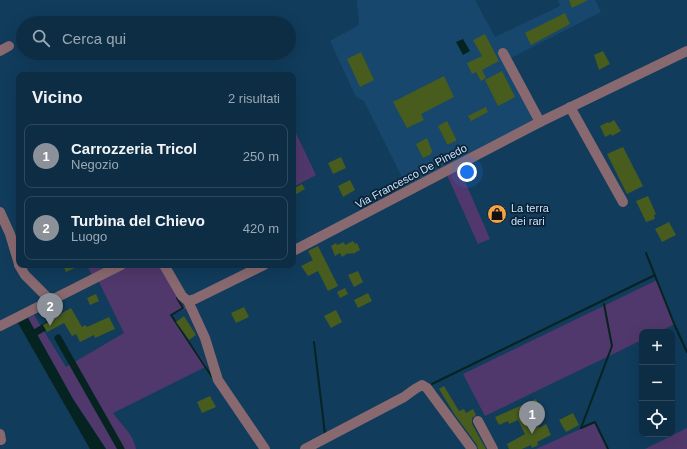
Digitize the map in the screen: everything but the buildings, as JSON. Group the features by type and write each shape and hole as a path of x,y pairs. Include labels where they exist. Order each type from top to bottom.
{"street":[{"name":"Via Francesco De Pinedo","path":"296,249 540,122 687,51"},
{"path":"503,53 540,122"},
{"path":"570,108 623,202"},
{"path":"0,212 10,234 16,254"},
{"path":"21,268 25,274 51,301"},
{"path":"0,326 115,268"},
{"path":"166,268 182,296 188,300 191,310 205,338 218,380 265,449"},
{"path":"188,300 195,299 258,268"},
{"path":"306,449 404,397 422,385 428,388 472,449"},
{"path":"478,421 493,449"}],"shaded area":[{"path":"357,0 475,0 495,37 560,6 558,0 595,0 601,12 511,58 540,117 407,187 364,101 356,97 330,41 359,25"},
{"path":"463,39 470,51 463,55 456,42"},
{"path":"296,133 316,175 296,185"},
{"path":"460,170 490,239 478,244 447,175"},
{"path":"88,268 105,268 92,275"},
{"path":"122,268 161,268 183,305 187,308 171,315 207,366 113,413 130,434 136,449 106,449 73,399 28,318 34,315 66,367 124,333 98,280"},
{"path":"657,280 675,324 664,329 639,329 639,341 485,416 463,374"},
{"path":"28,318 73,399 106,449 90,449 18,323"},
{"path":"596,422 608,449 536,449"},
{"path":"687,428 687,449 645,449 669,437 675,437 675,434"}],"waterway":[{"path":"646,253 687,352"},
{"path":"432,384 655,275"},
{"path":"177,298 183,308 171,315 212,377"},
{"path":"581,428 612,346 604,304"},
{"path":"32,337 31,335 50,324"},
{"path":"58,338 121,449"},
{"path":"314,342 325,434"},
{"path":"581,428 595,422 608,449"}],"place":[{"name":"La terra dei rari","path":"497,214"},
{"name":"Turbina del Chievo","path":"50,326"},
{"name":"Carrozzeria Tricol","path":"532,434"}]}
